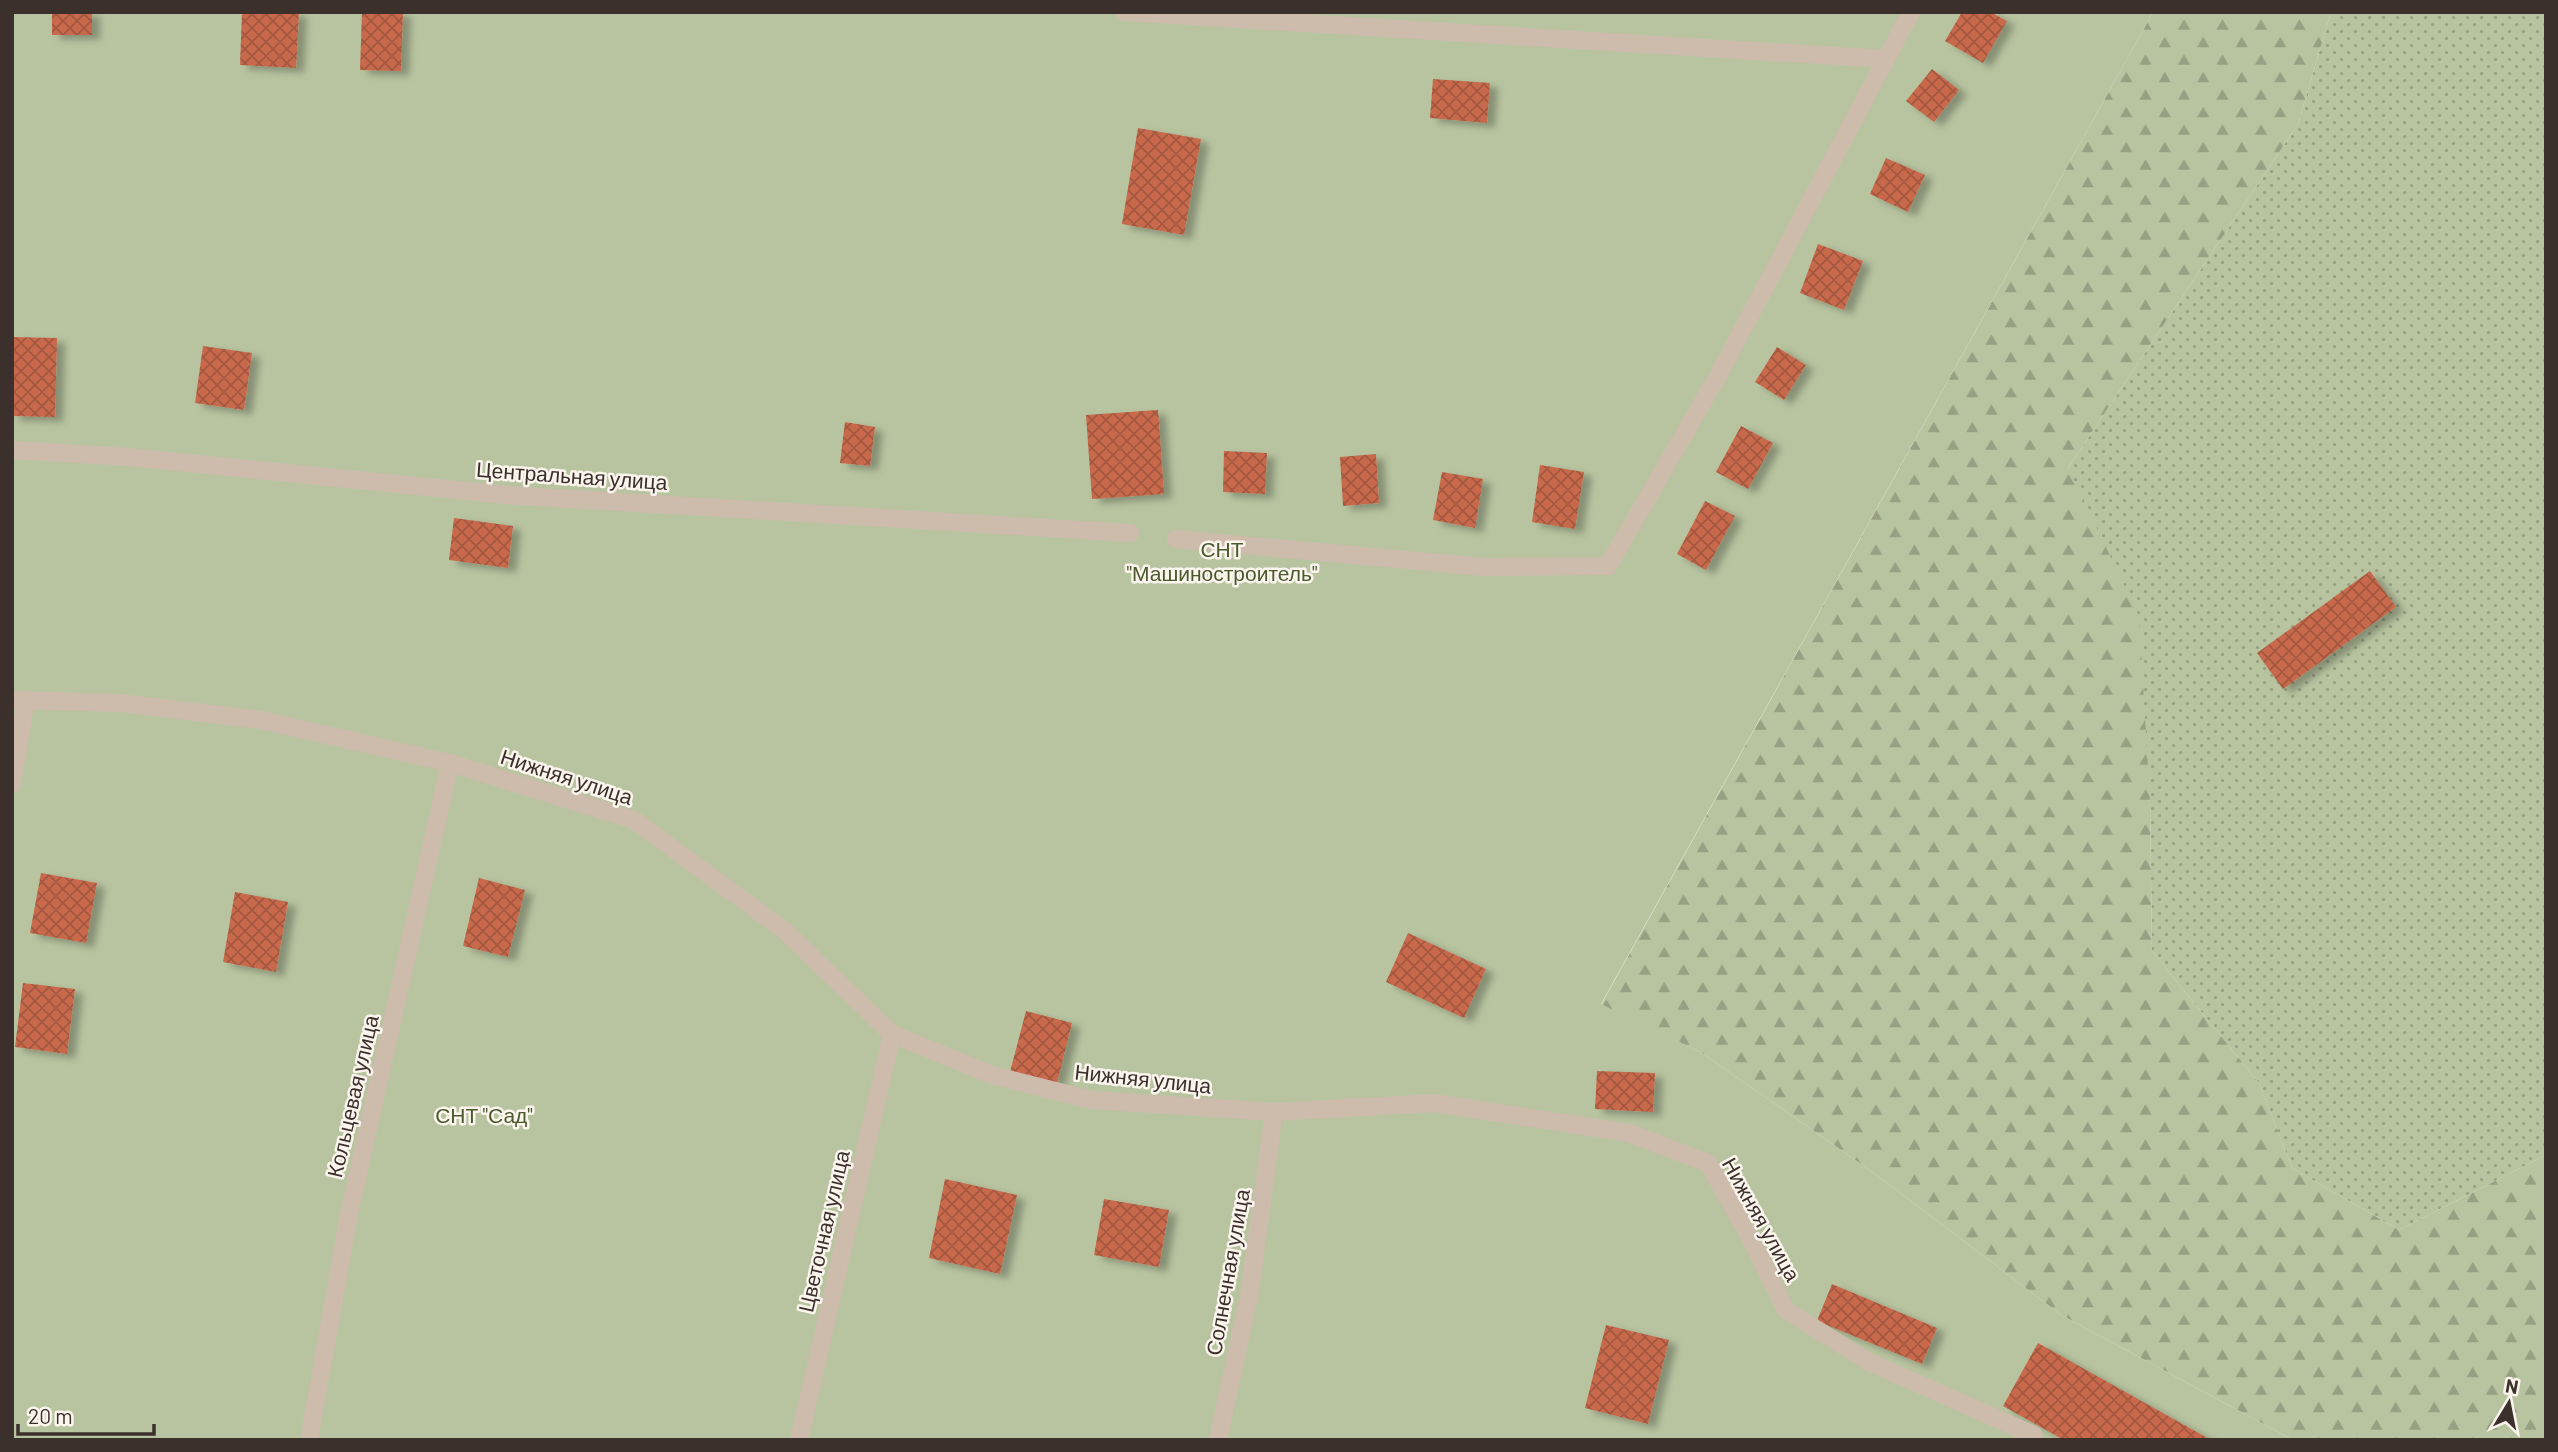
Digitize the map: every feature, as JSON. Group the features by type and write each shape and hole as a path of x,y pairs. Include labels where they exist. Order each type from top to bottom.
{"street":[{"path":"1124,12 1886,59"},
{"path":"1177,539 1484,567 1608,566 1718,374 1911,12"},
{"name":"Центральная улица","path":"12,450 129,457 506,495 1130,533"},
{"path":"12,784 19,700"},
{"name":"Нижняя улица","path":"19,700 121,703 261,720 450,763 634,820 785,932 892,1034 992,1075 1091,1100 1275,1112 1434,1103 1629,1133 1708,1163 1751,1239 1786,1310 1867,1361 2034,1435"},
{"name":"Кольцевая улица","path":"309,1440 349,1214 450,763"},
{"name":"Цветочная улица","path":"799,1440 892,1034"},
{"name":"Солнечная улица","path":"1218,1440 1250,1291 1275,1112"}],"green space":[{"name":"СНТ \"Машиностроитель\"","path":"12,12 2153,12 1601,1004 1702,1053 1878,1176 2061,1315 2293,1440 12,1440"},
{"path":"2153,12 2331,12 2298,124 2068,468 2139,616 2150,802 2152,951 2259,1083 2292,1168 2399,1230 2546,1155 2546,1440 2293,1440 2061,1315 1878,1176 1702,1053 1601,1005"},
{"path":"2331,12 2546,12 2546,1155 2399,1230 2292,1168 2259,1083 2152,951 2150,802 2068,468 2298,124"}],"building":[{"path":"52,12 92,12 92,35 52,35"},
{"path":"242,12 299,12 296,68 240,65"},
{"path":"362,12 403,12 401,71 360,70"},
{"path":"1962,12 1990,12 2007,21 1983,63 1945,41"},
{"path":"1932,69 1959,90 1934,122 1906,101"},
{"path":"1433,79 1490,83 1487,123 1430,118"},
{"path":"1138,128 1201,139 1184,235 1122,224"},
{"path":"1886,158 1925,175 1908,212 1870,194"},
{"path":"1818,244 1863,261 1844,310 1800,293"},
{"path":"12,337 57,338 55,417 12,416"},
{"path":"203,346 252,353 244,410 195,403"},
{"path":"1777,347 1806,365 1784,400 1755,382"},
{"path":"1158,410 1164,494 1092,499 1086,415"},
{"path":"845,422 875,427 870,466 840,463"},
{"path":"1741,426 1773,443 1748,489 1716,472"},
{"path":"1224,451 1267,453 1265,494 1223,492"},
{"path":"1376,454 1379,503 1343,506 1340,457"},
{"path":"1540,465 1584,472 1575,529 1532,522"},
{"path":"1442,472 1483,479 1475,528 1433,520"},
{"path":"1705,501 1735,516 1706,570 1677,554"},
{"path":"454,518 513,526 508,568 449,560"},
{"path":"2370,571 2396,607 2283,689 2257,653"},
{"path":"41,873 97,883 86,943 30,933"},
{"path":"479,878 525,890 508,957 463,946"},
{"path":"235,892 288,902 276,972 223,962"},
{"path":"1408,933 1486,969 1464,1018 1386,982"},
{"path":"23,983 75,989 67,1054 15,1047"},
{"path":"1026,1011 1072,1023 1057,1083 1010,1072"},
{"path":"1597,1071 1655,1073 1653,1112 1595,1109"},
{"path":"945,1179 1017,1195 1000,1274 929,1258"},
{"path":"1104,1199 1169,1210 1159,1267 1094,1255"},
{"path":"1832,1284 1937,1328 1922,1364 1817,1321"},
{"path":"1606,1325 1669,1340 1648,1424 1585,1408"},
{"path":"2038,1343 2211,1440 2064,1440 2003,1406"}],"park label":[{"name":"СНТ \"Сад\"","path":"484,1114"}]}
